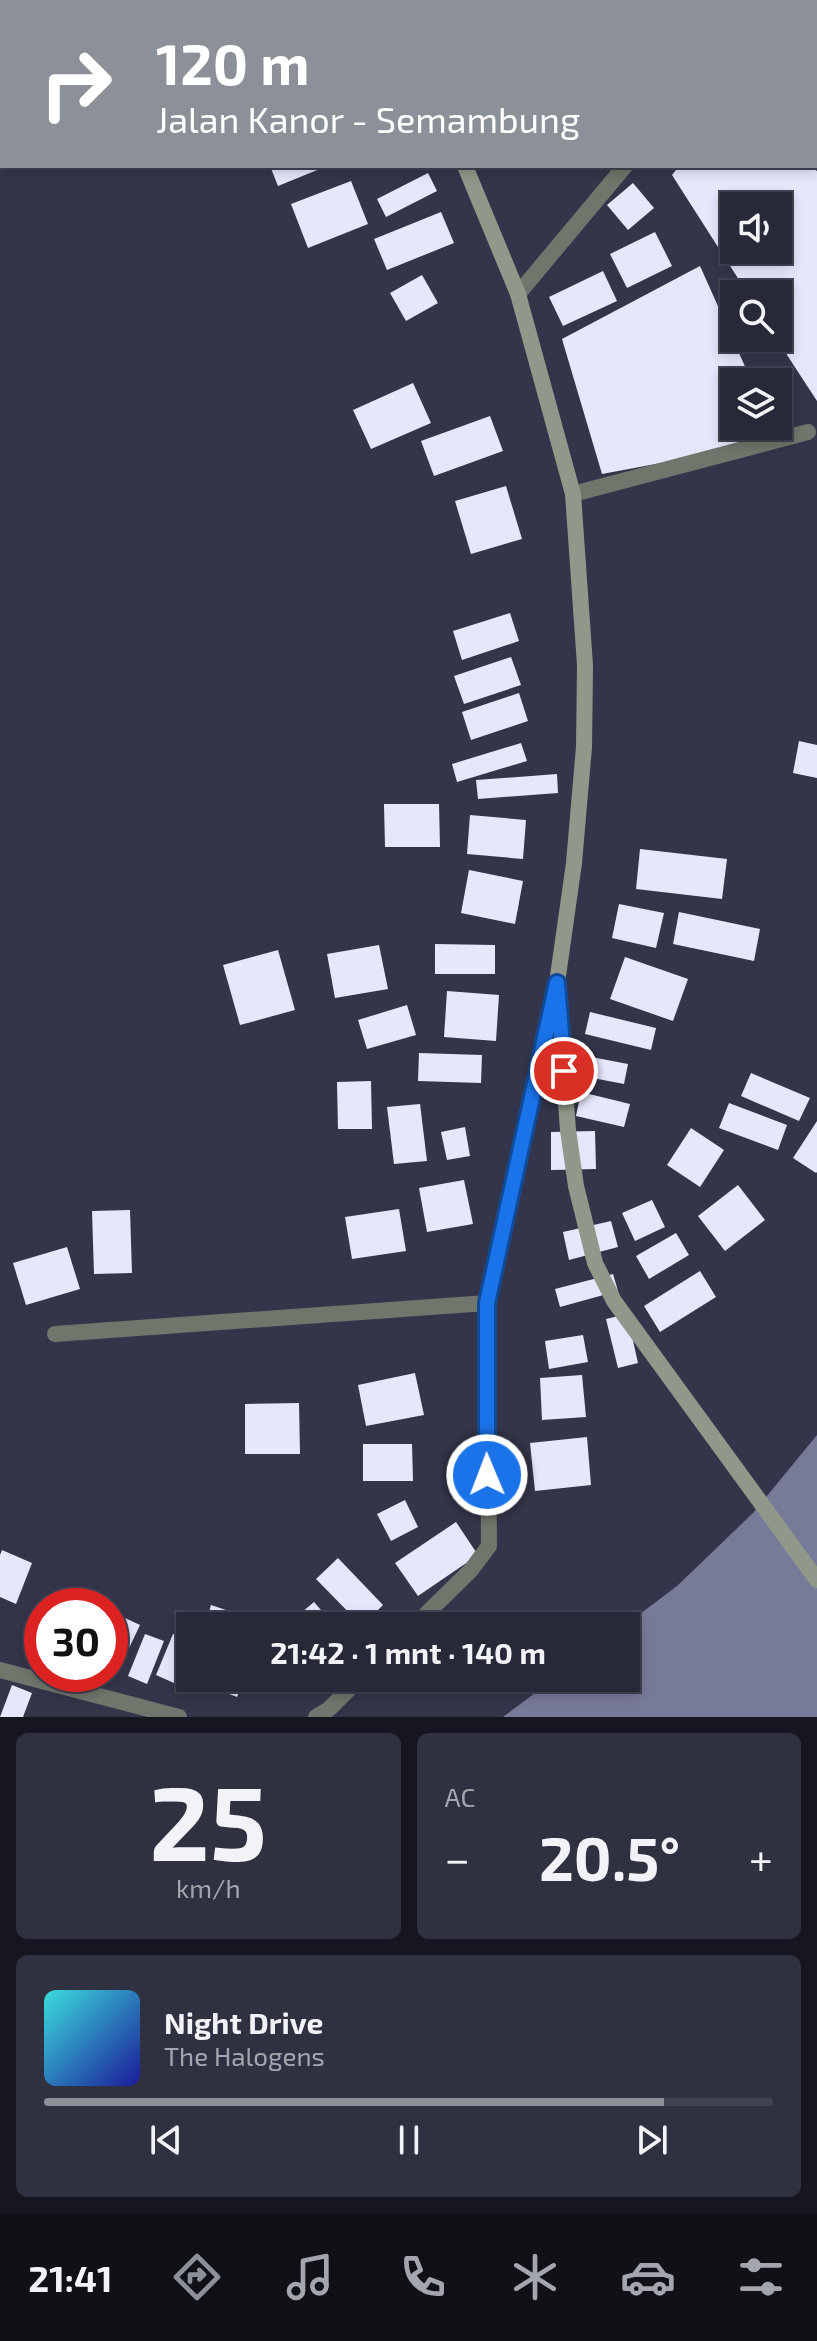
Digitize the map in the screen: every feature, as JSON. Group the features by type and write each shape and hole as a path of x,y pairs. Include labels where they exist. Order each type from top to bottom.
{"street":[{"path":"428,1612 471,1570 489,1546 487,1303 557,983 574,863 584,747 585,665 573,494 518,294 466,168"},
{"path":"518,294 623,168"},
{"path":"573,494 808,432"},
{"path":"557,983 568,1130 576,1186 595,1263 614,1301 817,1580"},
{"path":"55,1334 487,1303"},
{"path":"0,1670 179,1717"},
{"path":"316,1717 344,1692"}],"water":[{"path":"817,1435 817,1717 503,1717 536,1692 640,1692 640,1614 677,1586 753,1513"}],"building":[{"path":"271,168 322,168 278,186"},
{"path":"677,168 812,168 817,171 817,401 785,352 792,352 792,280 739,280 729,264 792,264 792,192 720,192 720,250 672,175"},
{"path":"428,173 437,191 386,217 377,199"},
{"path":"351,181 368,224 308,248 291,204"},
{"path":"633,183 654,208 628,230 607,205"},
{"path":"441,212 454,243 387,270 374,239"},
{"path":"655,232 672,266 627,288 610,254"},
{"path":"700,266 720,311 720,352 739,352 746,368 720,368 720,440 778,441 602,474 562,339"},
{"path":"603,271 617,301 563,326 549,297"},
{"path":"422,275 438,303 406,321 390,293"},
{"path":"413,383 431,423 371,449 353,410"},
{"path":"490,416 503,451 434,476 421,441"},
{"path":"506,486 522,539 471,554 455,501"},
{"path":"510,613 519,641 462,660 453,631"},
{"path":"511,657 521,685 464,704 454,676"},
{"path":"519,693 528,721 471,740 462,712"},
{"path":"799,741 817,745 817,778 793,773"},
{"path":"521,743 527,761 457,782 452,764"},
{"path":"557,774 558,793 478,799 476,780"},
{"path":"384,804 439,804 440,847 385,847"},
{"path":"470,815 526,820 523,859 467,854"},
{"path":"640,849 727,859 722,899 636,889"},
{"path":"469,870 523,881 515,924 461,913"},
{"path":"619,904 664,913 656,948 612,938"},
{"path":"679,912 760,929 754,961 673,944"},
{"path":"435,944 495,945 495,974 435,974"},
{"path":"379,945 388,989 335,998 327,954"},
{"path":"278,950 295,1010 240,1025 223,965"},
{"path":"625,957 688,979 673,1021 610,999"},
{"path":"447,991 499,995 496,1041 444,1037"},
{"path":"407,1005 416,1035 367,1049 358,1020"},
{"path":"590,1012 656,1028 651,1050 585,1034"},
{"path":"419,1053 482,1055 481,1083 418,1081"},
{"path":"581,1055 628,1064 624,1084 577,1075"},
{"path":"751,1073 810,1098 799,1121 741,1096"},
{"path":"371,1081 372,1129 338,1129 337,1082"},
{"path":"581,1092 630,1104 624,1127 576,1116"},
{"path":"729,1103 787,1125 778,1150 719,1128"},
{"path":"420,1104 427,1161 394,1164 387,1107"},
{"path":"817,1121 817,1172 816,1173 793,1158"},
{"path":"465,1127 470,1156 447,1160 441,1132"},
{"path":"691,1128 724,1150 700,1187 667,1165"},
{"path":"595,1131 596,1169 551,1170 551,1132"},
{"path":"464,1180 473,1224 427,1232 419,1188"},
{"path":"738,1185 765,1220 725,1251 698,1216"},
{"path":"652,1200 665,1227 635,1241 622,1213"},
{"path":"399,1209 406,1251 352,1259 345,1217"},
{"path":"130,1210 132,1273 94,1274 92,1211"},
{"path":"611,1221 618,1247 569,1260 563,1232"},
{"path":"676,1233 689,1255 649,1279 636,1256"},
{"path":"67,1247 80,1289 26,1305 13,1263"},
{"path":"700,1271 716,1297 660,1332 644,1306"},
{"path":"613,1274 618,1291 560,1307 555,1289"},
{"path":"627,1314 638,1363 618,1368 606,1319"},
{"path":"583,1335 588,1362 549,1369 545,1341"},
{"path":"415,1373 424,1415 366,1426 358,1385"},
{"path":"582,1375 586,1417 542,1420 540,1378"},
{"path":"299,1403 300,1454 245,1454 245,1404"},
{"path":"587,1437 591,1485 535,1491 530,1443"},
{"path":"363,1444 412,1444 413,1481 363,1481"},
{"path":"405,1500 418,1527 391,1541 377,1514"},
{"path":"456,1522 478,1555 418,1596 395,1563"},
{"path":"2,1550 32,1563 16,1604 0,1597"},
{"path":"338,1558 383,1605 376,1612 348,1612 316,1579"},
{"path":"314,1602 323,1612 302,1612"},
{"path":"211,1605 232,1612 209,1612"},
{"path":"128,1619 140,1625 128,1650"},
{"path":"145,1634 164,1641 147,1684 128,1676"},
{"path":"173,1634 176,1635 174,1683 156,1675"},
{"path":"12,1685 32,1693 23,1717 0,1717"}],"route":[{"path":"487,1475 487,1303 557,983 564,1071"}]}
